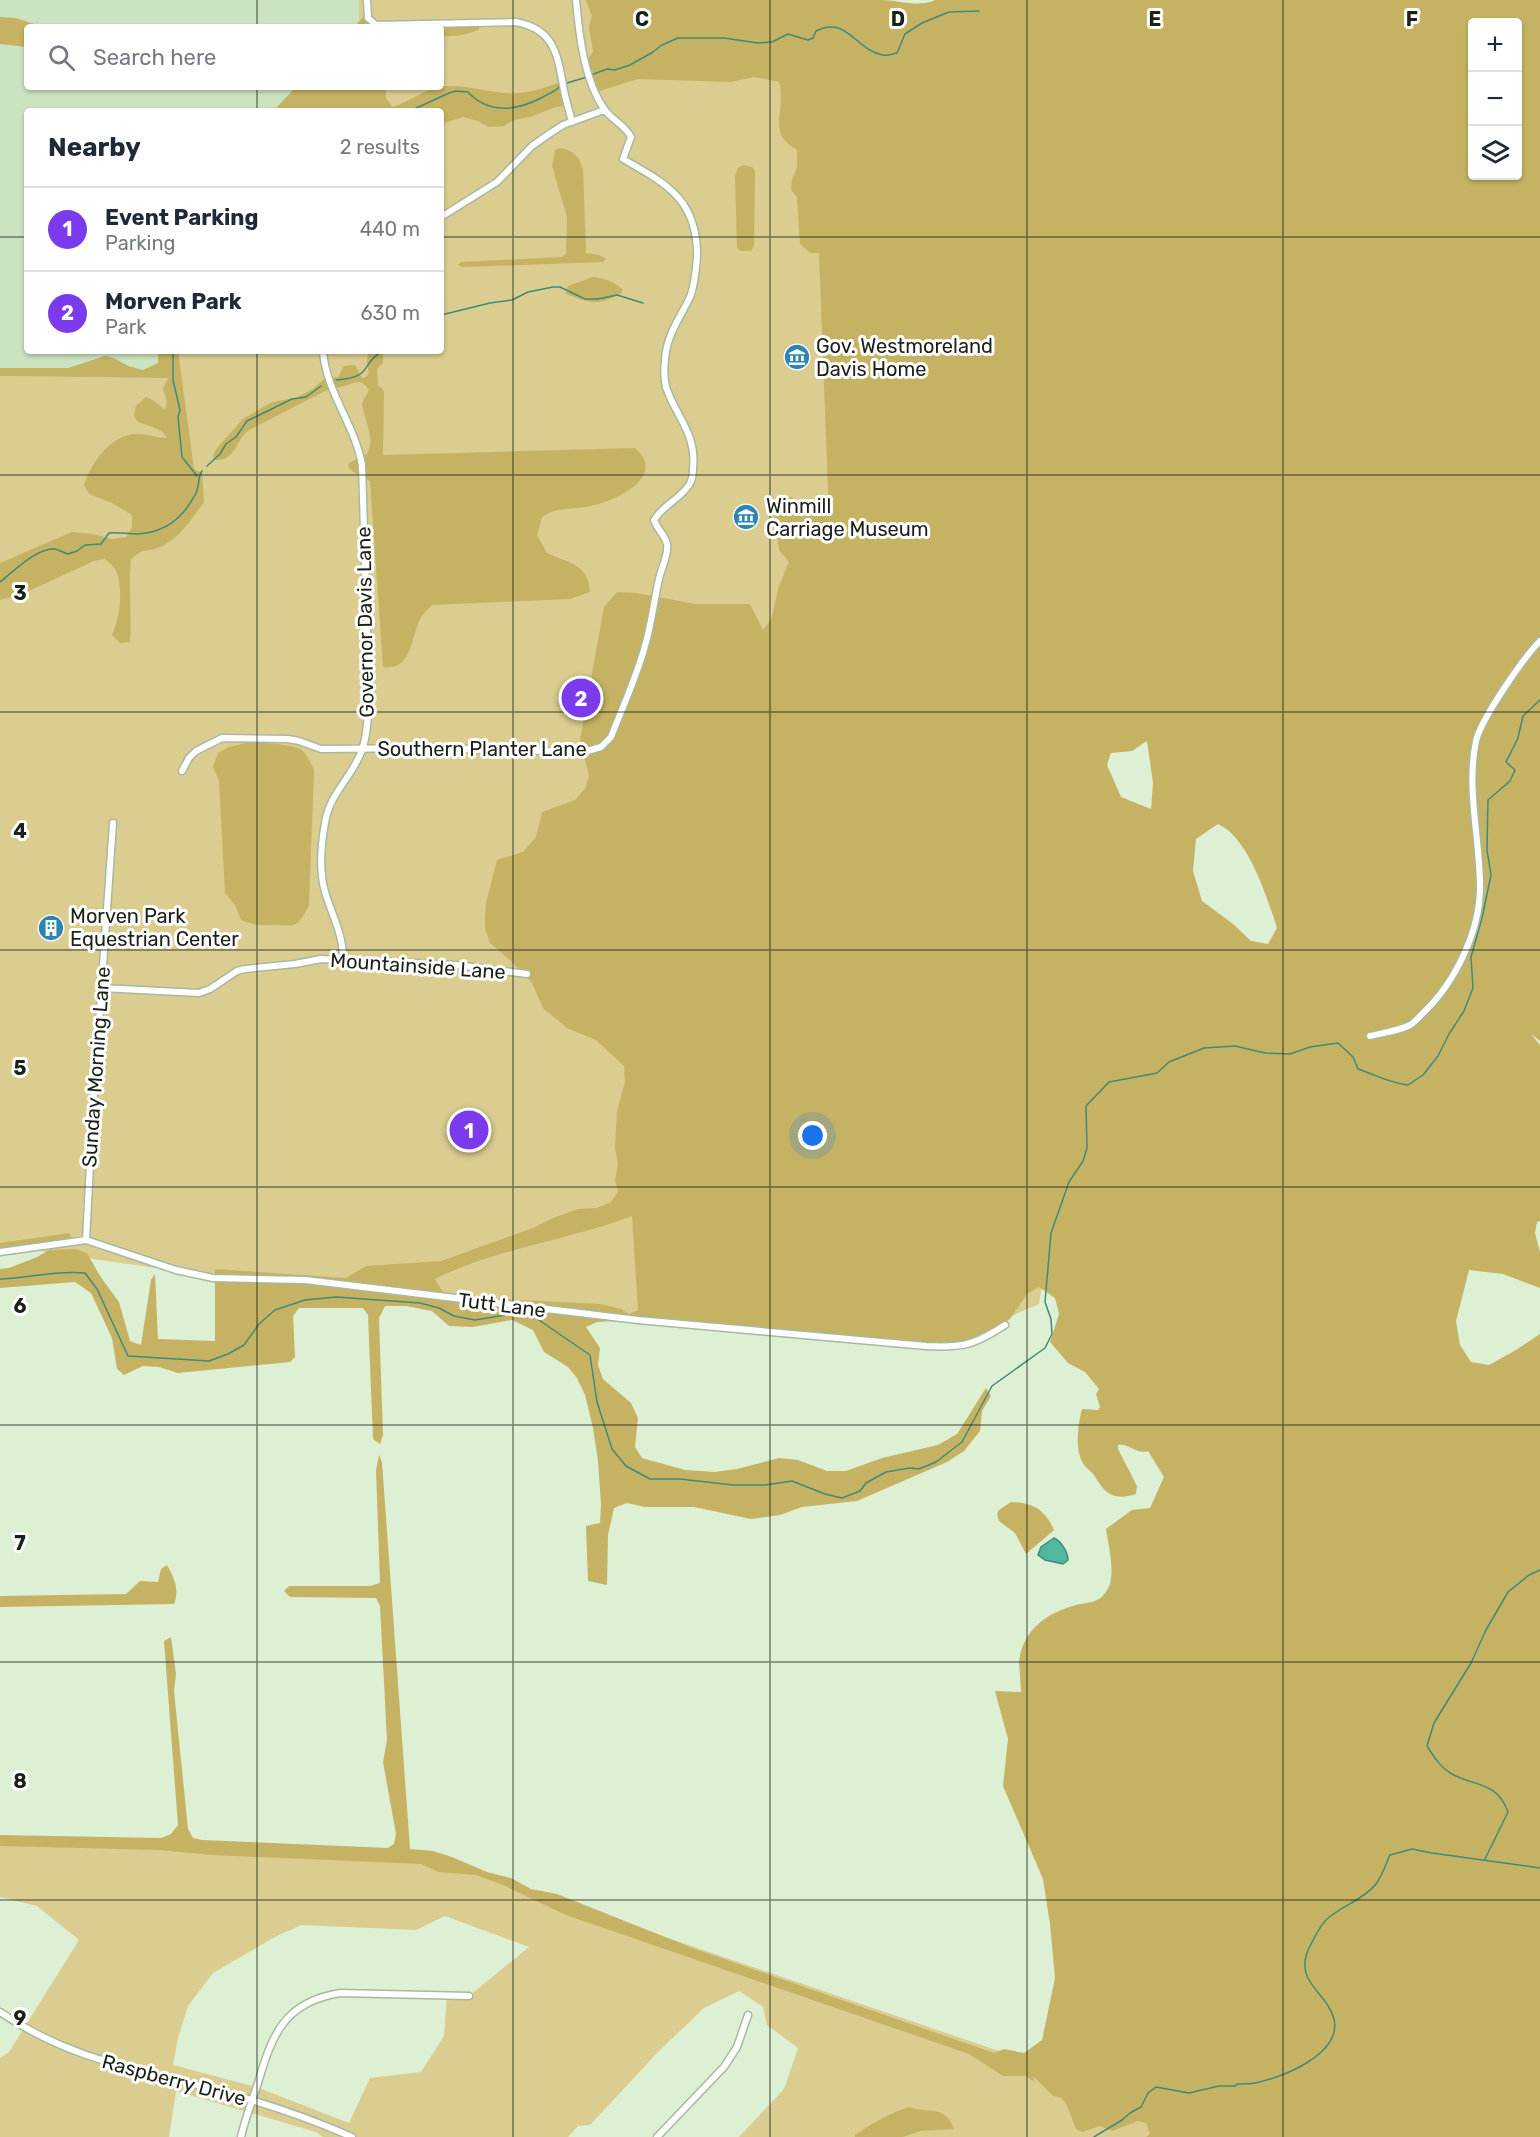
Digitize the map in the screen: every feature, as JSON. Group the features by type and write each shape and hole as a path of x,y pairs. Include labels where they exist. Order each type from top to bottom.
{"street":[{"path":"367,0 368,18 375,24"},
{"name":"Southern Planter Lane","path":"182,771 189,758 196,752 222,738 288,739 321,749 584,752 601,747 611,737 646,643 668,546 654,520 659,512 690,485 693,474 694,461 691,442 682,417 666,386 664,359 676,322 691,294 695,280 697,247 691,216 679,196 662,181 623,159 631,137 626,129 604,110 590,76 578,27 576,0"},
{"path":"423,24 516,22 529,24 540,30 558,56 572,122"},
{"path":"444,215 483,192 509,171 532,146 563,125 604,110"},
{"name":"Governor Davis Lane","path":"323,354 334,395 356,442 362,465 369,694 362,749 332,800 326,813 324,826 322,880 340,930 343,958"},
{"path":"1370,1036 1409,1026 1436,1000 1463,957 1473,929 1480,891 1473,788 1473,764 1477,737 1487,716 1524,659 1540,641"},
{"name":"Sunday Morning Lane","path":"87,1240 113,823"},
{"name":"Mountainside Lane","path":"101,988 199,993 210,989 237,971 245,969 343,958 456,965 527,974"},
{"name":"Tutt Lane","path":"0,1252 87,1240 176,1270 213,1278 305,1280 501,1305 780,1335 948,1347 968,1346 1005,1325"},
{"path":"242,2137 273,2037 286,2019 311,2001 340,1993 469,1996"},
{"name":"Raspberry Drive","path":"0,2012 39,2036 97,2060 252,2100 352,2137"},
{"path":"657,2137 724,2067 737,2047 748,2015"}],"shaded area":[{"path":"0,0 359,0 359,24 24,24 24,90 301,90 283,108 24,108 24,354 167,354 168,378 0,376"},
{"path":"359,0 785,0 784,13 1540,4 1540,452 1348,618 1063,740 1045,1267 1039,1304 958,1343 237,1280 26,1249 0,1250 0,376 168,378 167,354 444,354 444,108 283,108 301,90 444,90 444,24 359,24"},
{"path":"586,0 881,0 916,4 935,0 1540,0 1540,1041 1531,1034 1540,1045 1540,1221 1537,1222 1535,1233 1540,1252 1540,1288 1503,1274 1469,1270 1456,1321 1460,1345 1471,1362 1489,1365 1540,1334 1540,2137 1146,2137 1150,2134 1146,2123 1138,2121 1112,2131 1100,2126 1082,2132 1076,2129 1066,2103 1060,2097 1053,2096 1033,2076 1035,2082 1026,2076 1003,2076 969,2054 566,1915 503,1885 476,1875 438,1872 421,1864 212,1855 160,1850 0,1846 0,1835 161,1838 171,1834 178,1825 164,1641 171,1637 188,1829 193,1838 388,1848 394,1844 396,1834 383,1762 387,1740 380,1606 376,1598 290,1597 284,1591 289,1586 370,1586 380,1583 376,1470 379,1455 382,1462 410,1849 433,1851 452,1857 487,1872 511,1878 531,1889 557,1894 695,1949 994,2053 1004,2049 1024,2053 1042,2040 1055,1978 1050,1924 1043,1879 1003,1786 1008,1739 995,1691 1021,1692 1020,1655 1023,1645 1034,1628 1057,1612 1094,1601 1104,1595 1110,1584 1111,1570 1106,1529 1132,1510 1150,1508 1164,1477 1148,1451 1118,1445 1137,1486 1136,1494 1121,1497 1106,1491 1084,1465 1078,1445 1082,1409 1098,1410 1100,1407 1096,1394 1099,1389 1085,1372 1068,1363 1050,1342 1059,1314 1055,1298 1039,1287 1027,1294 1010,1319 974,1340 953,1344 638,1320 597,1322 586,1327 600,1348 598,1365 603,1379 631,1403 638,1418 635,1447 642,1458 685,1470 714,1472 737,1469 779,1458 798,1460 827,1471 846,1471 882,1458 938,1445 957,1434 986,1388 991,1396 982,1411 980,1431 964,1451 947,1462 857,1501 802,1507 780,1515 751,1519 694,1507 645,1507 627,1503 614,1508 608,1535 607,1585 588,1581 586,1526 600,1523 601,1504 598,1461 585,1395 577,1378 568,1367 544,1352 533,1330 512,1320 473,1327 449,1326 432,1311 406,1306 385,1306 379,1318 383,1435 380,1444 373,1439 368,1315 363,1308 299,1308 293,1316 295,1357 290,1362 178,1373 159,1367 143,1366 124,1375 117,1369 112,1338 91,1293 75,1282 0,1288 0,1269 9,1268 49,1250 75,1249 87,1253 119,1302 130,1341 141,1345 151,1280 155,1274 158,1339 215,1341 215,1269 346,1278 366,1266 441,1261 578,1209 597,1208 611,1202 618,1192 615,1180 618,1164 615,1148 617,1111 625,1082 624,1066 596,1040 567,1028 543,1008 532,983 490,943 485,928 486,903 497,860 523,852 536,837 542,812 575,800 585,789 589,776 580,740 604,607 617,592 637,593 695,604 750,604 763,630 771,620 779,586 789,562 779,550 773,504 791,497 805,507 829,516 819,253 810,253 800,244 797,197 791,190 792,179 797,167 797,150 785,140 780,132 779,82 754,77 731,82 638,79 596,92 586,62 593,52 589,27 592,16","holes":["1147,741 1153,783 1151,809 1121,797 1107,765 1111,753 1132,751","1218,824 1230,832 1241,844 1260,879 1277,928 1268,944 1251,941 1202,901 1193,871 1196,839","632,1216 638,1310 629,1314 621,1309 601,1304 457,1297 442,1291 435,1279 459,1268 507,1252 583,1232"]},
{"path":"367,13 375,24 357,24"},
{"path":"0,17 16,18 34,24 24,24 24,47 0,44"},
{"path":"482,23 478,30 444,36 444,24 429,24"},
{"path":"564,81 568,106 556,107 530,117 514,120 504,126 489,127 463,117 444,123 444,108 276,108 293,90 386,90 386,98 393,107 429,90 444,90 445,86 512,93 535,90"},
{"path":"560,148 575,154 583,169 586,253 599,255 606,259 603,262 463,267 458,265 461,262 562,257 566,254 567,217 552,166 555,150"},
{"path":"743,165 752,167 755,171 754,246 751,251 741,251 737,248 735,176 738,168"},
{"path":"593,277 612,282 622,289 622,293 600,302 582,300 566,294 568,286"},
{"path":"158,354 178,354 194,469 202,473 204,502 184,529 172,540 131,559 130,642 120,643 112,635 119,611 120,593 115,569 105,559 94,561 20,595 0,600 0,563 72,532 112,539 126,537 132,527 132,515 112,503 89,494 84,485 92,467 104,450 120,438 139,434 167,438 159,430 138,422 134,416 136,406 146,397 165,410 167,401 163,389 168,378 0,376 0,368 68,368 105,356 143,370 158,363"},
{"path":"368,354 383,354 383,363 377,369 378,386 384,392 383,455 635,448 644,458 646,468 635,486 601,503 560,510 542,517 537,535 547,553 570,562 581,570 589,583 590,592 570,599 432,605 418,624 406,657 393,667 383,667 370,481 352,471 348,466 349,463 367,454 369,448 370,435 362,403 369,390 366,386 358,382 329,389 249,430 228,457 216,460 213,457 216,449 243,419 272,402 295,398 313,389 324,379 338,377 344,366 355,365 362,378 366,377 369,373"},
{"path":"250,742 300,749 307,756 314,770 309,905 298,923 290,926 258,925 241,920 235,905 225,893 219,781 213,767 218,753 229,747"},
{"path":"70,1233 71,1238 0,1249 0,1243"},
{"path":"1011,1502 1026,1504 1038,1509 1047,1517 1054,1530 1026,1554 1015,1533 999,1521 997,1514 999,1510"},
{"path":"167,1565 176,1588 174,1604 0,1607 0,1596 126,1594 140,1581 158,1582 161,1569"},
{"path":"0,1840 437,1859 1180,2113 1187,2137 739,2137 784,2089 798,2048 767,2025 763,2007 739,1991 704,2008 658,2052 590,2125 578,2126 568,2137 323,2137 316,2132 176,2091 169,2137 0,2137 0,2058 9,2052 79,1940 37,1906 0,1897","holes":["445,1916 529,1947 469,1996 447,1995 444,2036 421,2072 370,2078 349,2123 256,2087 173,2065 178,2038 188,2006 213,1973 275,1937 301,1925 416,1930"]},
{"path":"909,2107 941,2113 946,2116 954,2129 920,2131 903,2137 855,2137 881,2119"}],"water":[{"path":"1054,1538 1062,1544 1067,1554 1068,1560 1063,1564 1045,1560 1038,1555 1041,1547"}],"waterway":[{"path":"591,75 607,69 615,70 630,65 678,38 724,38 758,43 772,42 788,34 808,40 813,38 816,31 827,27 843,30 873,52 888,55 897,53 905,34 922,23 949,12 979,11"},
{"path":"567,83 587,77"},
{"path":"416,108 456,91 468,92 484,104 493,107 512,108 532,102 560,86"},
{"path":"444,314 512,300 528,292 553,287 560,287 585,299 617,295 643,303"},
{"path":"173,354 173,380 180,410 178,417 182,457 197,476"},
{"path":"336,380 362,373 379,354"},
{"path":"207,466 220,454 226,444 236,437 247,421 292,399 306,397 321,386"},
{"path":"0,582 33,556 48,549 68,554 85,545 101,544 109,533 147,533 165,527 191,502 202,471"},
{"path":"0,1279 85,1273 97,1289 128,1356 209,1361 244,1345 259,1324 275,1310 305,1300 336,1297 420,1303 439,1308 454,1316 475,1320 518,1313 536,1318 590,1355 597,1402 612,1449 626,1466 650,1479 680,1479 733,1485 765,1485 792,1481 842,1498 860,1491 866,1483 886,1472 910,1468 919,1469 936,1462 962,1442 992,1386 1045,1348 1052,1334 1051,1319 1045,1302 1051,1233 1069,1182 1083,1161 1087,1148 1086,1106 1109,1082 1157,1073 1169,1062 1204,1048 1235,1046 1265,1053 1290,1054 1310,1047 1338,1043 1353,1057 1358,1069 1408,1085 1423,1075 1438,1056 1464,1011 1473,988 1471,957 1491,875 1487,850 1488,800 1510,781 1515,770 1506,762 1518,738 1523,716 1540,700"},
{"path":"1485,1859 1508,1812 1503,1802 1492,1790 1448,1772 1427,1746 1434,1723 1471,1663 1486,1630 1508,1592 1529,1575 1540,1570"},
{"path":"1094,2137 1141,2107 1148,2093 1156,2087 1189,2093 1219,2086 1255,2083 1294,2070 1320,2053 1329,2043 1334,2032 1334,2019 1330,2009 1312,1985 1305,1969 1310,1946 1324,1922 1376,1884 1390,1855 1412,1849 1540,1868"}],"place":[{"name":"Gov. Westmoreland Davis Home","path":"797,357"},
{"name":"Winmill Carriage Museum","path":"746,517"},
{"name":"Morven Park","path":"581,698"},
{"name":"Morven Park Equestrian Center","path":"51,928"},
{"name":"Event Parking","path":"469,1130"}]}
